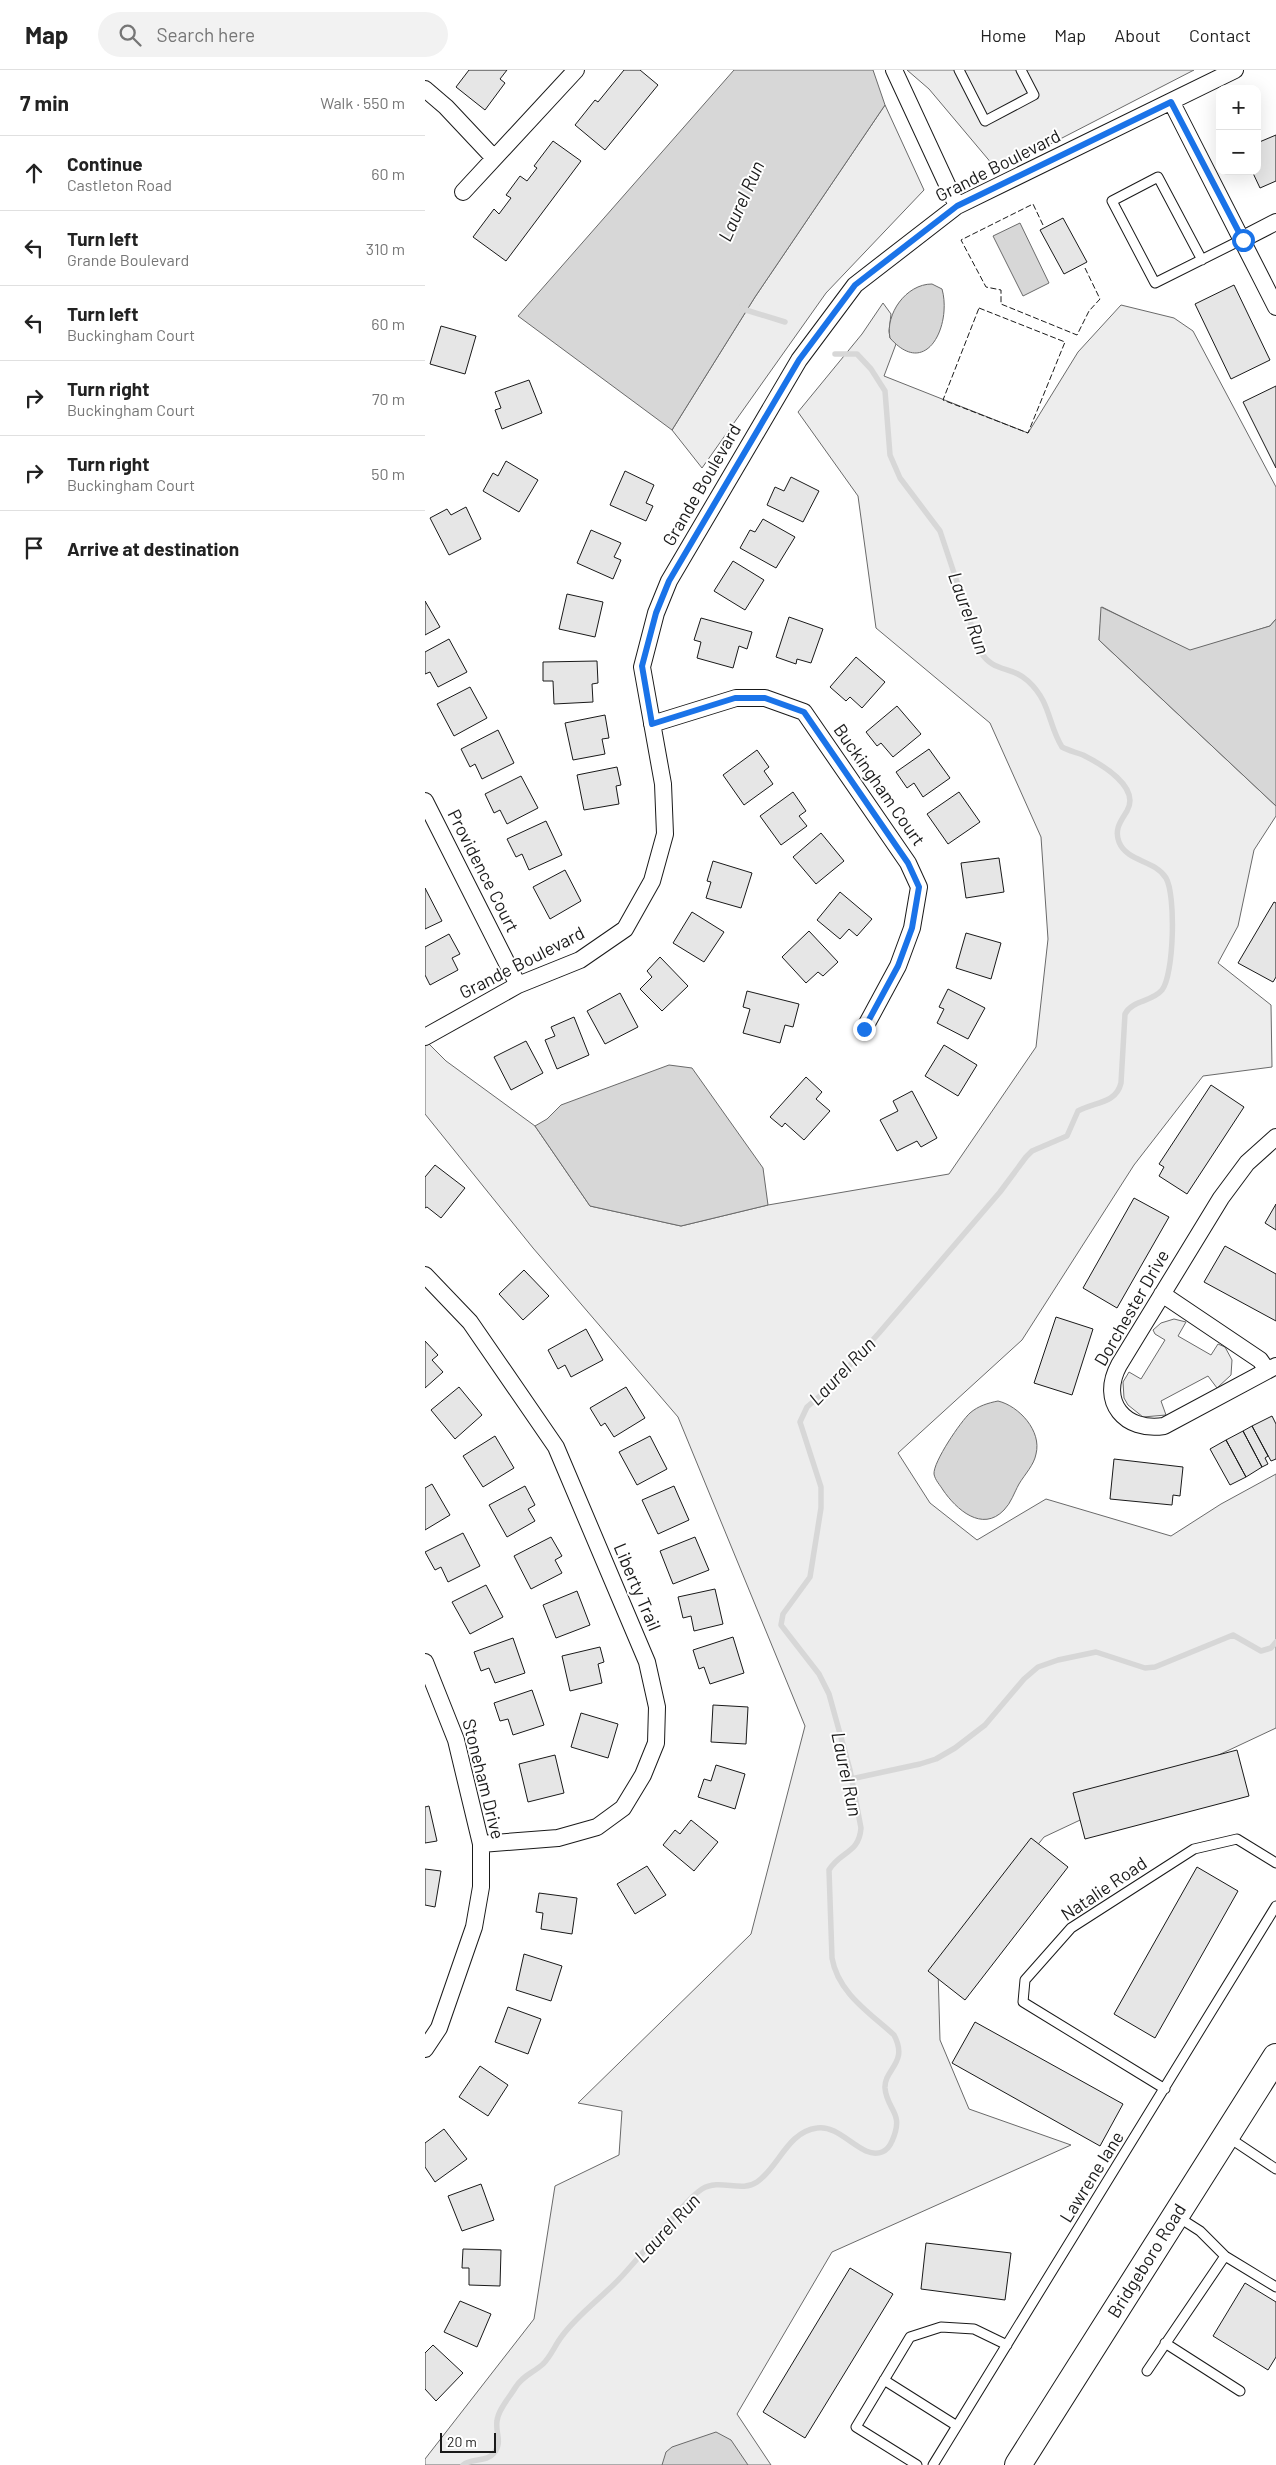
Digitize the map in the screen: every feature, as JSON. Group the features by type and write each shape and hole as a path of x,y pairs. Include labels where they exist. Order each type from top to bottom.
{"main road":[{"name":"Bridgeboro Road","path":"1017,2465 1276,2057"}],"street":[{"path":"463,192 576,70"},
{"path":"894,70 957,206"},
{"name":"Grande Boulevard","path":"425,1037 518,985 580,960 625,929 652,882 665,834 663,784 642,666 656,613 669,581 809,344 855,285 957,206 1235,70"},
{"path":"425,89 446,107 493,158"},
{"path":"1171,102 1276,307"},
{"path":"1243,240 1276,222"},
{"name":"Buckingham Court","path":"652,724 735,698 765,698 804,712 908,863 919,887 912,928 898,966 864,1029"},
{"name":"Providence Court","path":"425,801 518,985"},
{"name":"Dorchester Drive","path":"1272,1368 1165,1426 1145,1427 1129,1421 1117,1409 1113,1400 1111,1382 1119,1365 1162,1294 1236,1178 1247,1163 1276,1137"},
{"name":"Liberty Trail","path":"425,1275 470,1322 556,1447 647,1662 657,1707 656,1743 643,1776 623,1808 597,1827 558,1838 481,1844"},
{"path":"1162,1294 1272,1368"},
{"name":"Stoneham Drive","path":"425,1662 456,1740 481,1844 481,1887 474,1927 439,2028 425,2049"}],"lane":[{"path":"959,70 985,121 1034,95 1021,70"},
{"path":"1202,260 1158,177 1112,200 1155,283 1243,240"},
{"name":"Natalie Road","path":"1165,2089 1023,2002 1025,1980 1071,1928 1194,1849 1237,1839 1276,1863"},
{"name":"Lawrene lane","path":"933,2465 1276,1906"},
{"path":"1226,2136 1276,2170"},
{"path":"1175,2216 1199,2231 1225,2256 1276,2287"},
{"path":"1147,2371 1225,2256"},
{"path":"917,2465 856,2427 910,2338 941,2327 974,2329 1007,2346"},
{"path":"1165,2343 1240,2391"},
{"path":"884,2380 957,2426"}],"shaded area":[{"path":"907,70 1194,70 998,171 929,89"},
{"path":"885,105 924,190 826,293 702,468 672,430 755,297"},
{"path":"883,303 891,314 890,338 896,344 884,376 1028,433 1078,352 1121,305 1174,318 1193,331 1276,487 1276,619 1270,626 1190,651 1102,607 1099,640 1276,806 1276,816 1254,850 1238,926 1218,963 1271,1005 1272,1067 1203,1076 1134,1165 1022,1340 898,1453 930,1503 977,1540 1046,1499 1171,1536 1221,1504 1276,1474 1276,1728 1044,1837 938,1969 940,2040 969,2109 1071,2145 832,2252 737,2414 771,2465 425,2465 425,2459 534,2319 555,2186 619,2155 622,2111 578,2103 751,1934 805,1726 678,1417 533,1248 425,1114 425,1040 446,1061 535,1126 590,1206 681,1226 768,1205 949,1174 1036,1047 1048,939 1041,837 990,723 876,628 858,496 798,412 862,334"},
{"path":"1174,1319 1186,1322 1178,1336 1211,1355 1218,1344 1225,1347 1232,1360 1231,1375 1217,1388 1208,1376 1161,1401 1166,1415 1143,1417 1128,1405 1124,1398 1123,1382 1129,1372 1141,1379 1165,1340 1155,1334 1153,1330 1161,1323"}],"water":[{"path":"734,70 873,70 885,105 755,297 672,430 518,316"},
{"path":"1020,223 1049,283 1023,296 993,236"},
{"path":"932,284 942,289 944,303 940,331 934,342 925,350 915,353 903,349 890,338 889,329 894,310 899,302 914,289"},
{"path":"1101,607 1190,650 1270,626 1276,619 1276,806 1099,640"},
{"path":"669,1065 692,1068 763,1168 768,1205 681,1226 590,1206 535,1126 547,1119 561,1105"},
{"path":"998,1401 1014,1408 1027,1421 1036,1437 1036,1454 1031,1466 1004,1510 996,1517 978,1519 962,1511 948,1497 935,1478 935,1468 948,1442 966,1417 980,1407"},
{"path":"716,2432 731,2440 748,2465 662,2465 666,2452 672,2447"}],"building":[{"path":"469,70 507,70 500,79 505,83 485,110 456,87"},
{"path":"624,70 640,70 658,85 605,150 575,125 595,100 598,102"},
{"path":"1276,135 1276,181 1260,188 1254,175 1261,175 1261,141"},
{"path":"553,141 581,161 506,261 473,237 494,209 499,214 511,198 506,195 520,176 527,181 537,168 534,166"},
{"path":"1063,218 1087,262 1064,274 1040,230"},
{"path":"1234,285 1270,360 1231,379 1195,304"},
{"path":"441,326 476,336 465,374 430,364"},
{"path":"529,380 542,413 502,429 495,410 501,408 495,392"},
{"path":"1276,386 1276,468 1243,402"},
{"path":"506,461 538,480 519,512 483,491 493,473 498,476"},
{"path":"625,471 654,485 646,503 653,506 646,521 610,505"},
{"path":"791,477 819,491 803,522 767,505 775,487 784,491"},
{"path":"466,507 481,539 449,555 430,518 447,509 451,515"},
{"path":"763,519 795,537 776,568 740,548 750,530 755,532"},
{"path":"591,530 621,543 614,557 621,560 613,579 577,563"},
{"path":"733,561 764,580 745,610 714,591"},
{"path":"567,594 603,602 595,637 559,629"},
{"path":"425,601 440,627 425,635"},
{"path":"789,617 823,629 811,663 797,659 796,664 776,657"},
{"path":"701,618 752,632 747,649 739,646 733,668 697,658 701,642 694,640"},
{"path":"449,639 467,672 438,687 430,672 425,674 425,652"},
{"path":"856,657 885,682 862,708 850,697 846,701 830,687"},
{"path":"597,661 598,683 592,684 593,702 554,704 553,681 543,681 543,662"},
{"path":"470,687 487,718 454,736 437,704"},
{"path":"897,706 921,734 893,757 881,743 877,746 866,732"},
{"path":"605,715 609,738 602,739 605,754 573,760 565,723"},
{"path":"498,730 514,763 482,779 475,764 470,767 461,749"},
{"path":"929,749 950,778 923,797 914,783 907,788 896,772"},
{"path":"757,750 769,767 764,771 773,784 744,805 723,775"},
{"path":"617,767 621,785 616,786 619,804 584,810 577,775"},
{"path":"521,776 538,808 507,824 500,810 494,813 485,794"},
{"path":"793,792 806,811 799,816 807,826 781,845 760,816"},
{"path":"959,792 980,822 948,844 927,814"},
{"path":"546,821 562,855 529,870 522,854 516,857 507,839"},
{"path":"821,833 844,861 816,884 793,857"},
{"path":"999,858 1004,892 966,898 961,863"},
{"path":"713,861 752,873 741,908 706,898 711,882 707,881"},
{"path":"565,870 581,901 550,919 533,887"},
{"path":"425,888 442,921 425,929"},
{"path":"840,892 872,919 857,936 849,929 840,939 817,920"},
{"path":"1274,902 1276,903 1276,977 1273,982 1238,963"},
{"path":"692,912 724,932 704,962 673,943"},
{"path":"809,931 838,962 823,976 818,972 806,983 782,957"},
{"path":"966,933 1001,943 991,979 956,968"},
{"path":"449,934 460,954 452,958 458,970 430,985 425,975 425,947"},
{"path":"660,957 688,986 662,1011 640,989 652,977 647,971"},
{"path":"948,989 985,1008 968,1039 937,1023 944,1009 939,1007"},
{"path":"747,991 799,1004 793,1027 785,1025 780,1043 743,1033 750,1009 743,1007"},
{"path":"620,993 638,1027 605,1044 587,1011"},
{"path":"574,1017 589,1055 557,1069 545,1040 555,1036 551,1027"},
{"path":"526,1041 543,1073 511,1090 494,1057"},
{"path":"944,1045 977,1065 958,1096 925,1076"},
{"path":"806,1077 822,1092 816,1099 830,1111 804,1140 785,1123 782,1127 770,1117"},
{"path":"1211,1085 1244,1107 1187,1194 1159,1176 1164,1167 1159,1164"},
{"path":"912,1091 937,1138 921,1147 917,1141 897,1151 880,1120 898,1111 893,1101"},
{"path":"435,1165 465,1188 441,1218 427,1207 425,1208 425,1177"},
{"path":"1134,1198 1169,1217 1117,1308 1083,1288"},
{"path":"1276,1204 1276,1230 1265,1223"},
{"path":"1225,1246 1276,1274 1276,1321 1204,1282"},
{"path":"524,1270 549,1296 523,1320 499,1294"},
{"path":"1056,1317 1093,1329 1072,1395 1034,1383"},
{"path":"586,1329 603,1360 571,1377 565,1365 558,1369 548,1350"},
{"path":"425,1341 438,1355 432,1360 443,1372 425,1388"},
{"path":"459,1387 482,1415 455,1439 431,1410"},
{"path":"626,1387 645,1418 614,1437 605,1423 601,1426 590,1408"},
{"path":"1272,1416 1276,1424 1276,1459 1271,1461 1252,1426"},
{"path":"1252,1426 1268,1456 1265,1458 1268,1464 1262,1467 1243,1431"},
{"path":"1243,1431 1262,1467 1246,1477 1226,1440"},
{"path":"495,1436 514,1468 483,1487 463,1456"},
{"path":"650,1436 667,1469 637,1485 619,1452"},
{"path":"1226,1440 1246,1477 1230,1485 1210,1449"},
{"path":"1114,1459 1183,1467 1180,1496 1173,1495 1172,1505 1110,1499"},
{"path":"432,1484 450,1515 425,1530 425,1488"},
{"path":"525,1486 535,1505 528,1509 535,1521 507,1537 489,1505"},
{"path":"674,1486 689,1520 658,1534 642,1500"},
{"path":"463,1533 480,1566 448,1582 441,1567 435,1570 425,1552"},
{"path":"551,1537 562,1556 555,1560 562,1573 531,1589 514,1556"},
{"path":"695,1537 709,1570 673,1584 660,1551"},
{"path":"486,1585 503,1617 470,1634 452,1602"},
{"path":"715,1589 723,1624 694,1631 691,1616 683,1618 678,1597"},
{"path":"577,1591 590,1625 556,1638 543,1605"},
{"path":"733,1637 744,1673 710,1684 704,1667 699,1669 693,1650"},
{"path":"513,1638 525,1673 495,1683 489,1668 481,1671 474,1652"},
{"path":"600,1647 604,1662 598,1664 602,1683 570,1691 562,1656"},
{"path":"532,1690 544,1725 513,1735 508,1719 500,1721 494,1703"},
{"path":"713,1705 748,1707 746,1744 711,1742"},
{"path":"581,1713 618,1724 608,1758 571,1747"},
{"path":"1237,1750 1249,1796 1085,1839 1073,1793"},
{"path":"555,1755 564,1793 528,1802 519,1764"},
{"path":"716,1765 745,1774 735,1809 698,1797 704,1779 711,1781"},
{"path":"429,1806 437,1841 425,1843 425,1807"},
{"path":"691,1820 718,1842 694,1871 663,1845 675,1830 680,1834"},
{"path":"1031,1838 1068,1867 965,2000 928,1971"},
{"path":"647,1866 666,1895 635,1914 617,1884"},
{"path":"1197,1867 1238,1891 1155,2038 1114,2014"},
{"path":"425,1869 441,1871 435,1907 425,1905"},
{"path":"539,1893 577,1898 572,1934 541,1929 543,1913 536,1912"},
{"path":"524,1954 562,1966 551,2001 516,1990"},
{"path":"508,2007 541,2019 528,2054 495,2042"},
{"path":"975,2022 1123,2104 1100,2146 952,2063"},
{"path":"480,2066 508,2085 488,2116 459,2097"},
{"path":"444,2129 467,2159 435,2182 425,2167 425,2143"},
{"path":"481,2184 494,2220 462,2231 448,2196"},
{"path":"926,2243 1011,2253 1005,2300 921,2289"},
{"path":"463,2249 501,2250 500,2286 469,2285 469,2268 462,2268"},
{"path":"850,2268 893,2294 805,2438 763,2412"},
{"path":"1245,2283 1276,2302 1276,2357 1268,2370 1213,2336"},
{"path":"460,2301 491,2314 477,2347 444,2332"},
{"path":"433,2345 463,2373 436,2401 425,2389 425,2353"}],"waterway":[{"name":"Laurel Run","path":"742,306 746,310 785,322"},
{"name":"Laurel Run","path":"463,2465 471,2461 487,2458 494,2453 498,2445 498,2417 518,2384 543,2364 569,2328 623,2275 683,2206 698,2192 709,2186 744,2186 757,2182 765,2176 798,2136 817,2128 826,2128 834,2131 866,2151 874,2153 884,2151 891,2143 897,2124 894,2112 886,2096 885,2088 888,2076 897,2059 898,2045 894,2035 865,2010 848,1992 835,1970 832,1958 829,1870 838,1859 857,1843 861,1828 850,1770 829,1694 819,1674 781,1625 783,1614 810,1577 821,1508 821,1487 800,1422 807,1407 827,1390 879,1333 1000,1192 1026,1157 1032,1151 1067,1136 1078,1111 1104,1102 1114,1095 1121,1083 1125,1014 1132,1006 1153,997 1162,990 1169,969 1172,917 1169,887 1166,878 1155,868 1128,854 1119,842 1117,833 1130,802 1129,793 1109,770 1083,755 1062,747 1057,739 1045,705 1035,689 1022,676 991,663 980,651 940,531 900,478 890,455 885,391 871,369 857,354 835,354"},
{"path":"851,1779 936,1759 955,1748 985,1725 1024,1679 1038,1667 1058,1660 1096,1652 1145,1668 1155,1667 1233,1635 1261,1651 1271,1648 1276,1642"}],"fence":[{"path":"1043,225 1033,204 961,240 986,287 1001,290 1001,304 1077,335 1089,311 1100,299 1085,268"},
{"path":"979,308 1065,342 1028,433 943,400 979,308"}],"route":[{"path":"864,1029 898,966 912,928 919,887 908,863 804,712 765,698 735,698 652,724 642,666 656,613 669,581 799,360 824,323 855,285 904,245 957,206 1171,102 1243,240"}]}
